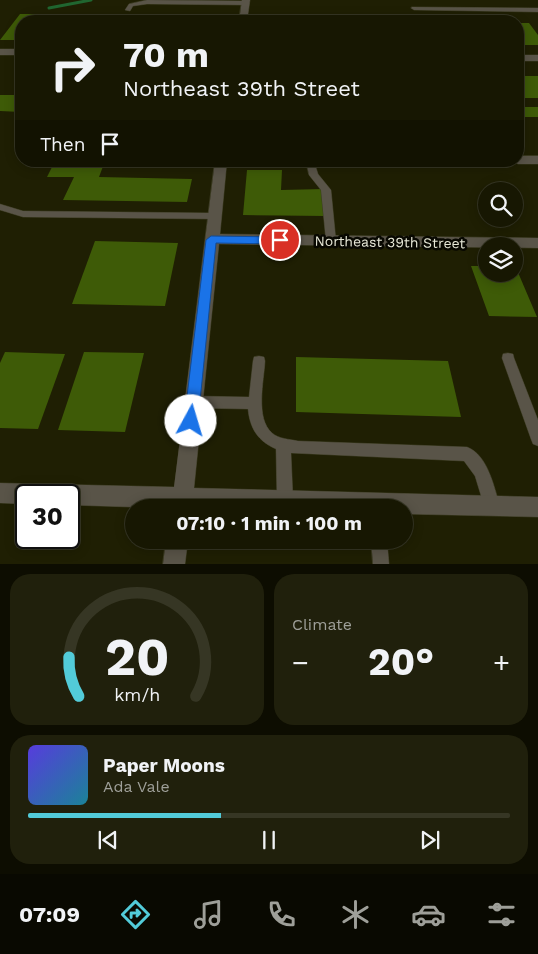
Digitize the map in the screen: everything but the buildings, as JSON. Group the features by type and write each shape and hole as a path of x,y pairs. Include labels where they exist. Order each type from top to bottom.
{"street":[{"path":"244,15 246,1"},
{"path":"0,52 15,52"},
{"path":"524,58 538,58"},
{"path":"524,160 538,160"},
{"path":"182,499 220,167"},
{"name":"Northeast 39th Street","path":"211,240 538,243"},
{"path":"0,493 125,499"},
{"path":"413,505 538,507"},
{"path":"174,564 176,549"}],"lane":[{"path":"533,0 538,5"},
{"path":"128,10 130,5 147,2 218,3 246,1"},
{"path":"216,10 218,3"},
{"path":"414,8 538,10"},
{"path":"311,167 313,175 323,184 326,190 331,241"},
{"path":"0,207 23,214 44,215 214,216"},
{"path":"508,358 538,439"},
{"path":"259,361 256,403 257,422 261,434 269,441 284,446 467,454 476,462 481,472 492,506"},
{"path":"193,402 256,403"},
{"path":"284,446 285,499"},
{"path":"380,549 382,564"}],"waterway":[{"path":"49,8 91,0"}],"route":[{"path":"191,421 211,240 280,240"}]}
